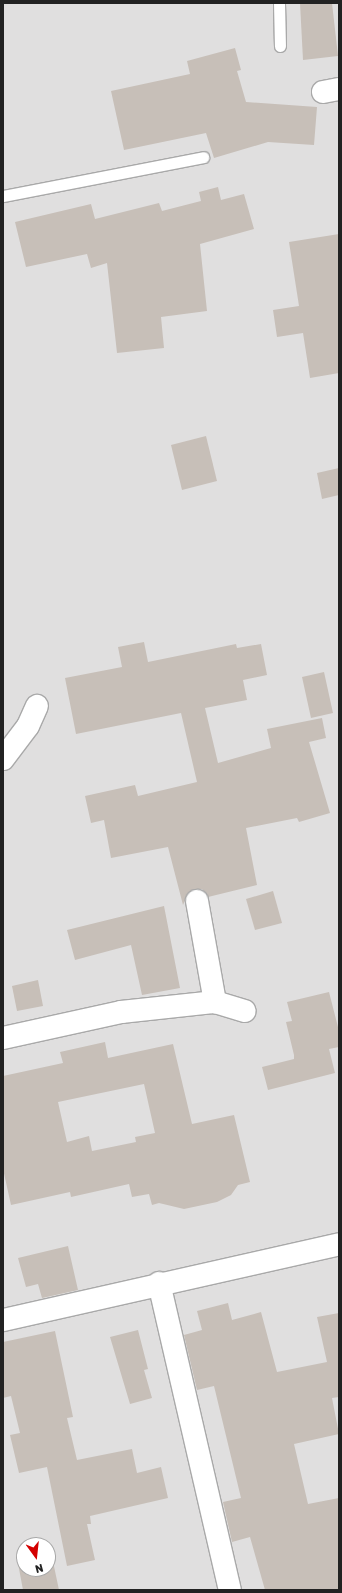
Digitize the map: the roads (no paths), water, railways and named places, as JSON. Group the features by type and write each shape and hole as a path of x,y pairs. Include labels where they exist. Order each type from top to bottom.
{"street":[{"path":"3,760 28,726 36,706"},
{"path":"197,901 215,1002"},
{"path":"3,1038 121,1012 215,1002 245,1011"},
{"path":"3,1320 159,1283 339,1244"},
{"path":"159,1283 230,1590"}],"lane":[{"path":"279,3 280,46"},
{"path":"3,196 203,158"}]}
